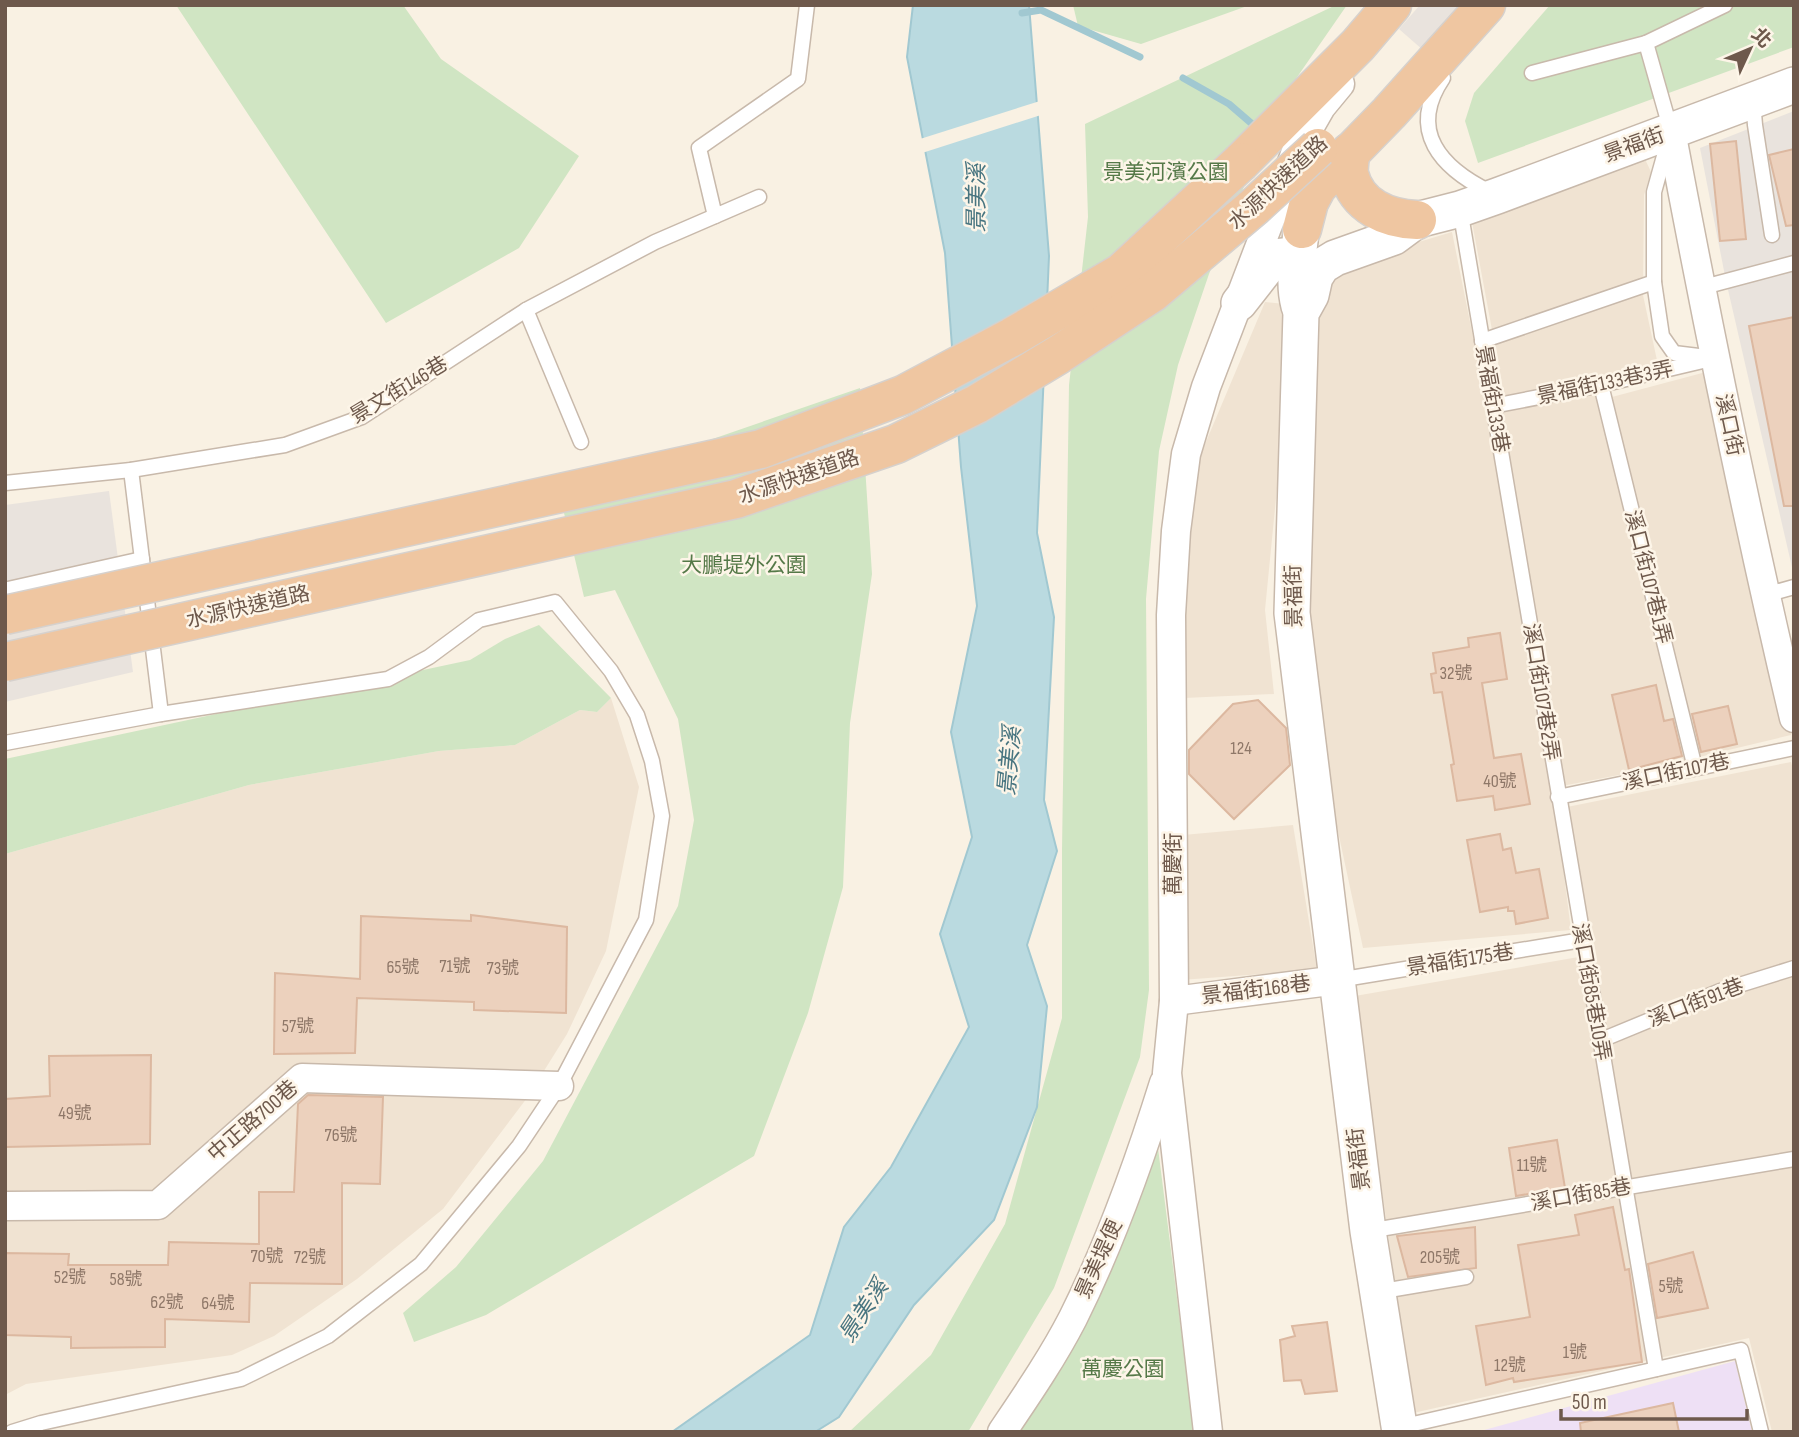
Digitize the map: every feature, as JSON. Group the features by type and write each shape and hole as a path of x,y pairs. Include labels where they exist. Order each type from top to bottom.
{"highway":[{"name":"水源快速道路","path":"7,602 761,449 902,395 1012,337 1121,273 1209,194 1358,44 1392,5"},
{"name":"水源快速道路","path":"5,662 736,499 896,444 977,404 1153,293 1318,148 1452,5"},
{"path":"1302,229 1309,202 1317,187 1486,5"},
{"path":"1350,152 1349,174 1367,204 1398,219 1418,220"}],"street":[{"name":"萬慶街","path":"1208,1432 1167,1073 1174,1001 1171,615 1176,531 1186,454 1206,387 1297,149 1321,107 1408,5"},
{"name":"景福街","path":"1399,1429 1368,1231 1292,613 1301,313 1311,295 1315,277 1322,266 1335,258 1394,237 1418,220 1497,196 1794,85"},
{"name":"溪口街","path":"1671,131 1700,288 1794,718"},
{"path":"1297,149 1302,229 1295,290 1301,313"},
{"path":"1238,303 1275,257 1284,256 1292,262 1295,274"},
{"name":"景福街168巷","path":"1174,1001 1338,980"},
{"name":"景美堤便","path":"1002,1432 1072,1320 1111,1237 1144,1147 1167,1073"},
{"name":"中正路700巷","path":"5,1206 158,1205 302,1078 559,1086"}],"lane":[{"path":"715,216 699,148 798,79 807,5"},
{"path":"1532,73 1646,43 1725,5"},
{"path":"1646,43 1671,131 1654,192 1654,282 1662,336 1674,353 1716,358"},
{"path":"1451,68 1431,96 1427,114 1428,133 1438,153 1455,172 1497,196"},
{"path":"1753,99 1773,235"},
{"name":"景文街146巷","path":"5,483 131,470 285,445 362,417 526,310 655,242 759,197"},
{"name":"景福街133巷","path":"1460,209 1524,588"},
{"path":"1700,288 1794,263"},
{"path":"1482,341 1654,282"},
{"path":"526,310 581,442"},
{"name":"景福街133巷3弄","path":"1493,406 1601,385 1716,358"},
{"name":"溪口街107巷1弄","path":"1601,385 1695,768"},
{"path":"131,470 160,714"},
{"path":"7,602 142,559"},
{"path":"1765,594 1794,587"},
{"name":"溪口街107巷2弄","path":"1524,588 1558,797"},
{"path":"5,743 160,714 388,679 429,657 479,620 555,602 611,671 637,715 652,761 662,816 646,920 559,1086 519,1146 421,1264 328,1336 241,1379 41,1423 12,1432"},
{"name":"溪口街107巷","path":"1558,797 1794,748"},
{"name":"溪口街85巷10弄","path":"1558,797 1656,1369"},
{"name":"景福街175巷","path":"1338,980 1582,940"},
{"name":"溪口街91巷","path":"1599,1041 1720,991 1794,968"},
{"name":"溪口街85巷","path":"1368,1231 1794,1159"},
{"path":"1376,1292 1466,1277"},
{"path":"1399,1429 1741,1350 1761,1432"}],"shaded area":[{"path":"1420,5 1476,5 1431,57 1399,29"},
{"path":"1794,111 1794,576 1726,281 1700,148"},
{"path":"1645,159 1651,172 1644,195 1643,295 1658,365 1505,400 1472,222"},
{"path":"1452,232 1535,647 1571,930 1363,948 1318,738 1308,590 1318,314 1324,281 1372,256"},
{"path":"1265,302 1295,305 1265,610 1274,694 1184,698 1185,539 1200,456"},
{"path":"1706,372 1791,735 1699,757 1612,397"},
{"path":"1595,394 1686,762 1562,786 1501,411"},
{"path":"109,491 133,672 5,702 5,505"},
{"path":"611,698 639,787 606,951 567,1034 527,1098 443,1209 357,1279 274,1336 232,1355 26,1384 5,1395 5,854 249,785 439,751 515,745 580,710 597,712"},
{"path":"1791,762 1794,773 1794,1432 1772,1432 1749,1338 1413,1413 1355,996 1590,955 1567,807"},
{"path":"1293,825 1317,970 1181,980 1183,835"},
{"path":"1735,1361 1752,1432 1477,1432"}],"green space":[{"path":"176,5 403,5 441,59 579,156 519,248 386,323"},
{"path":"1073,5 1250,5 1141,44 1078,26"},
{"name":"景美河濱公園","path":"1336,5 1347,5 1275,109 1209,274 1178,365 1159,451 1146,599 1149,990 1140,1057 1054,1288 968,1432 849,1432 931,1355 1005,1224 1062,1018 1069,385 1088,217 1085,124"},
{"path":"1550,5 1794,5 1794,47 1478,163 1465,121 1474,93"},
{"name":"大鵬堤外公園","path":"860,388 872,574 850,723 843,887 808,1013 754,1156 486,1315 414,1342 403,1313 456,1267 543,1161 678,906 694,820 678,719 615,590 584,597 559,492"},
{"path":"539,625 611,698 597,712 580,710 515,745 439,751 249,785 5,854 5,759 470,660 505,639"},
{"name":"萬慶公園","path":"1158,1148 1194,1432 1014,1432 1128,1226"}],"water":[{"name":"景美溪","path":"913,5 1029,5 1049,256 1037,533 1054,617 1044,800 1057,851 1027,945 1047,1006 1037,1107 994,1220 914,1305 839,1417 815,1432 672,1432 810,1335 844,1227 891,1167 969,1027 940,934 972,837 951,732 977,606 961,467 945,253 907,57"}],"pier":[{"path":"1040,101 1041,115 922,153 920,139"}],"building":[{"path":"1736,141 1746,239 1720,241 1710,144"},
{"path":"1794,149 1794,225 1786,226 1769,155"},
{"path":"1794,317 1794,506 1784,506 1749,326"},
{"path":"1500,633 1507,679 1482,683 1494,758 1521,754 1530,804 1495,810 1493,796 1457,801 1442,692 1434,693 1431,674 1436,673 1433,653 1469,647 1468,638"},
{"path":"1656,685 1664,721 1673,719 1682,756 1629,770 1612,695"},
{"path":"1258,700 1286,728 1290,765 1234,819 1189,774 1189,750 1233,704"},
{"path":"1728,706 1737,744 1701,752 1692,714"},
{"path":"1500,834 1503,850 1511,848 1516,873 1539,869 1548,918 1516,924 1514,911 1508,911 1508,907 1480,912 1467,840"},
{"path":"471,915 567,927 566,1013 474,1010 474,1002 357,998 355,1053 274,1054 275,973 360,979 361,916 471,921"},
{"path":"151,1055 150,1144 5,1147 5,1099 50,1096 49,1056"},
{"path":"308,1095 383,1097 380,1184 342,1183 342,1284 250,1283 249,1322 165,1319 165,1347 71,1348 71,1337 5,1335 5,1253 69,1254 68,1265 168,1265 169,1242 259,1244 259,1192 294,1192 298,1104"},
{"path":"1557,1140 1565,1188 1516,1196 1509,1148"},
{"path":"1613,1207 1625,1270 1629,1269 1642,1362 1514,1382 1513,1378 1486,1385 1476,1326 1530,1317 1518,1245 1579,1235 1575,1215"},
{"path":"1475,1227 1476,1268 1408,1277 1397,1236"},
{"path":"1693,1252 1708,1308 1657,1318 1648,1264"},
{"path":"1327,1322 1337,1391 1305,1394 1301,1380 1284,1381 1280,1340 1295,1336 1292,1326"},
{"path":"1673,1403 1679,1432 1581,1432 1580,1423"}],"waterway":[{"path":"1022,13 1041,10 1140,57"},
{"path":"1183,78 1229,104 1258,129"}]}
